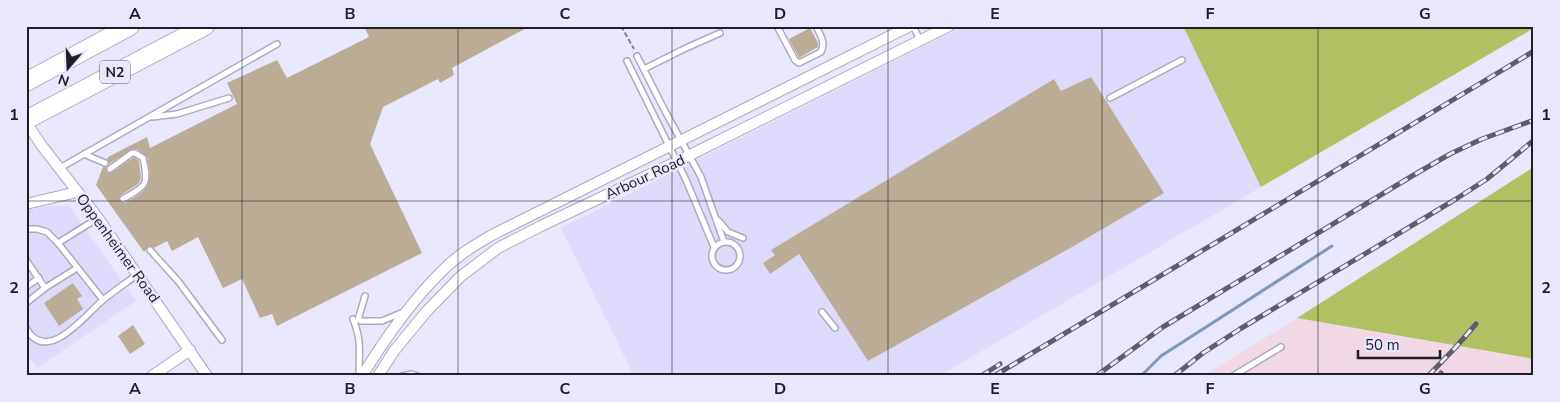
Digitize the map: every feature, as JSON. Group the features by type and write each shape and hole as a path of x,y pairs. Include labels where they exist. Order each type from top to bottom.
{"highway":[{"name":"N2","path":"26,82 130,26"},
{"name":"N2","path":"26,121 205,26"}],"street":[{"name":"Arbour Road","path":"361,376 405,311 445,268 467,250 492,235 668,146 912,26"},
{"name":"Arbour Road","path":"378,376 394,351 426,312 460,277 498,248 949,26"},
{"name":"Oppenheimer Road","path":"26,121 42,146 98,218 138,274 207,376"},
{"path":"26,204 77,192"},
{"path":"152,376 190,350"}],"lane":[{"path":"778,26 795,60 800,63 821,52 824,42 816,26"},
{"path":"912,26 920,41"},
{"path":"644,69 720,33"},
{"path":"60,168 277,44"},
{"path":"637,56 701,177 724,242"},
{"path":"1110,98 1182,60"},
{"path":"627,61 676,162 714,247"},
{"path":"149,117 177,114 229,98"},
{"path":"110,169 132,153 143,158 147,175 146,182 142,187 123,199"},
{"path":"84,154 105,163"},
{"path":"715,217 728,232 743,238"},
{"path":"58,243 98,218"},
{"path":"26,229 37,228 47,232 103,300"},
{"path":"724,242 732,243 739,252 739,261 733,268 724,270 716,267 711,255 714,247 724,242"},
{"path":"150,250 178,281 222,340"},
{"path":"26,260 45,288"},
{"path":"26,303 45,288 77,268"},
{"path":"26,328 35,339 41,341 48,342 58,338 78,325 103,300 138,274"},
{"path":"26,287 39,278"},
{"path":"361,376 361,346 357,320 365,296"},
{"path":"357,320 382,321 405,311"},
{"path":"822,312 835,328"},
{"path":"1233,376 1281,347"},
{"path":"402,376 411,374 418,376"}],"path":[{"path":"621,26 637,56"}],"shaded area":[{"path":"964,26 1183,26 1261,187 939,376 634,376 561,228"},
{"path":"51,206 69,206 136,301 37,368 26,353 26,210"},
{"path":"1297,318 1534,359 1534,376 1203,376"}],"green space":[{"path":"1183,26 1534,26 1534,28 1261,187"},
{"path":"1534,167 1534,359 1297,318"}],"building":[{"path":"364,26 530,26 452,68 454,75 440,83 438,79 383,107 370,144 422,253 277,326 272,314 260,318 242,279 223,288 198,237 172,251 167,241 154,248 149,246 144,252 96,185 103,167 106,167 107,172 111,173 134,157 139,161 141,178 138,184 120,196 120,202 125,203 140,194 148,185 150,174 147,157 137,149 132,149 109,164 108,157 147,137 150,148 237,104 227,83 277,60 287,78 369,37"},
{"path":"810,28 818,43 818,47 799,58 789,39"},
{"path":"1091,77 1164,193 1072,247 868,361 799,254 770,274 763,263 775,255 771,250 1054,79 1061,91"},
{"path":"73,283 82,296 77,299 83,309 59,326 44,303"},
{"path":"133,325 145,344 130,354 118,336"}],"waterway":[{"path":"1141,376 1161,356 1332,246"}],"railway":[{"path":"994,376 1534,51"},
{"path":"1096,376 1163,327 1412,176 1450,154 1482,139 1534,120"},
{"path":"1174,376 1203,353 1240,329 1487,179 1534,140"},
{"path":"1428,376 1476,324"},
{"path":"981,376 1000,364"}]}
